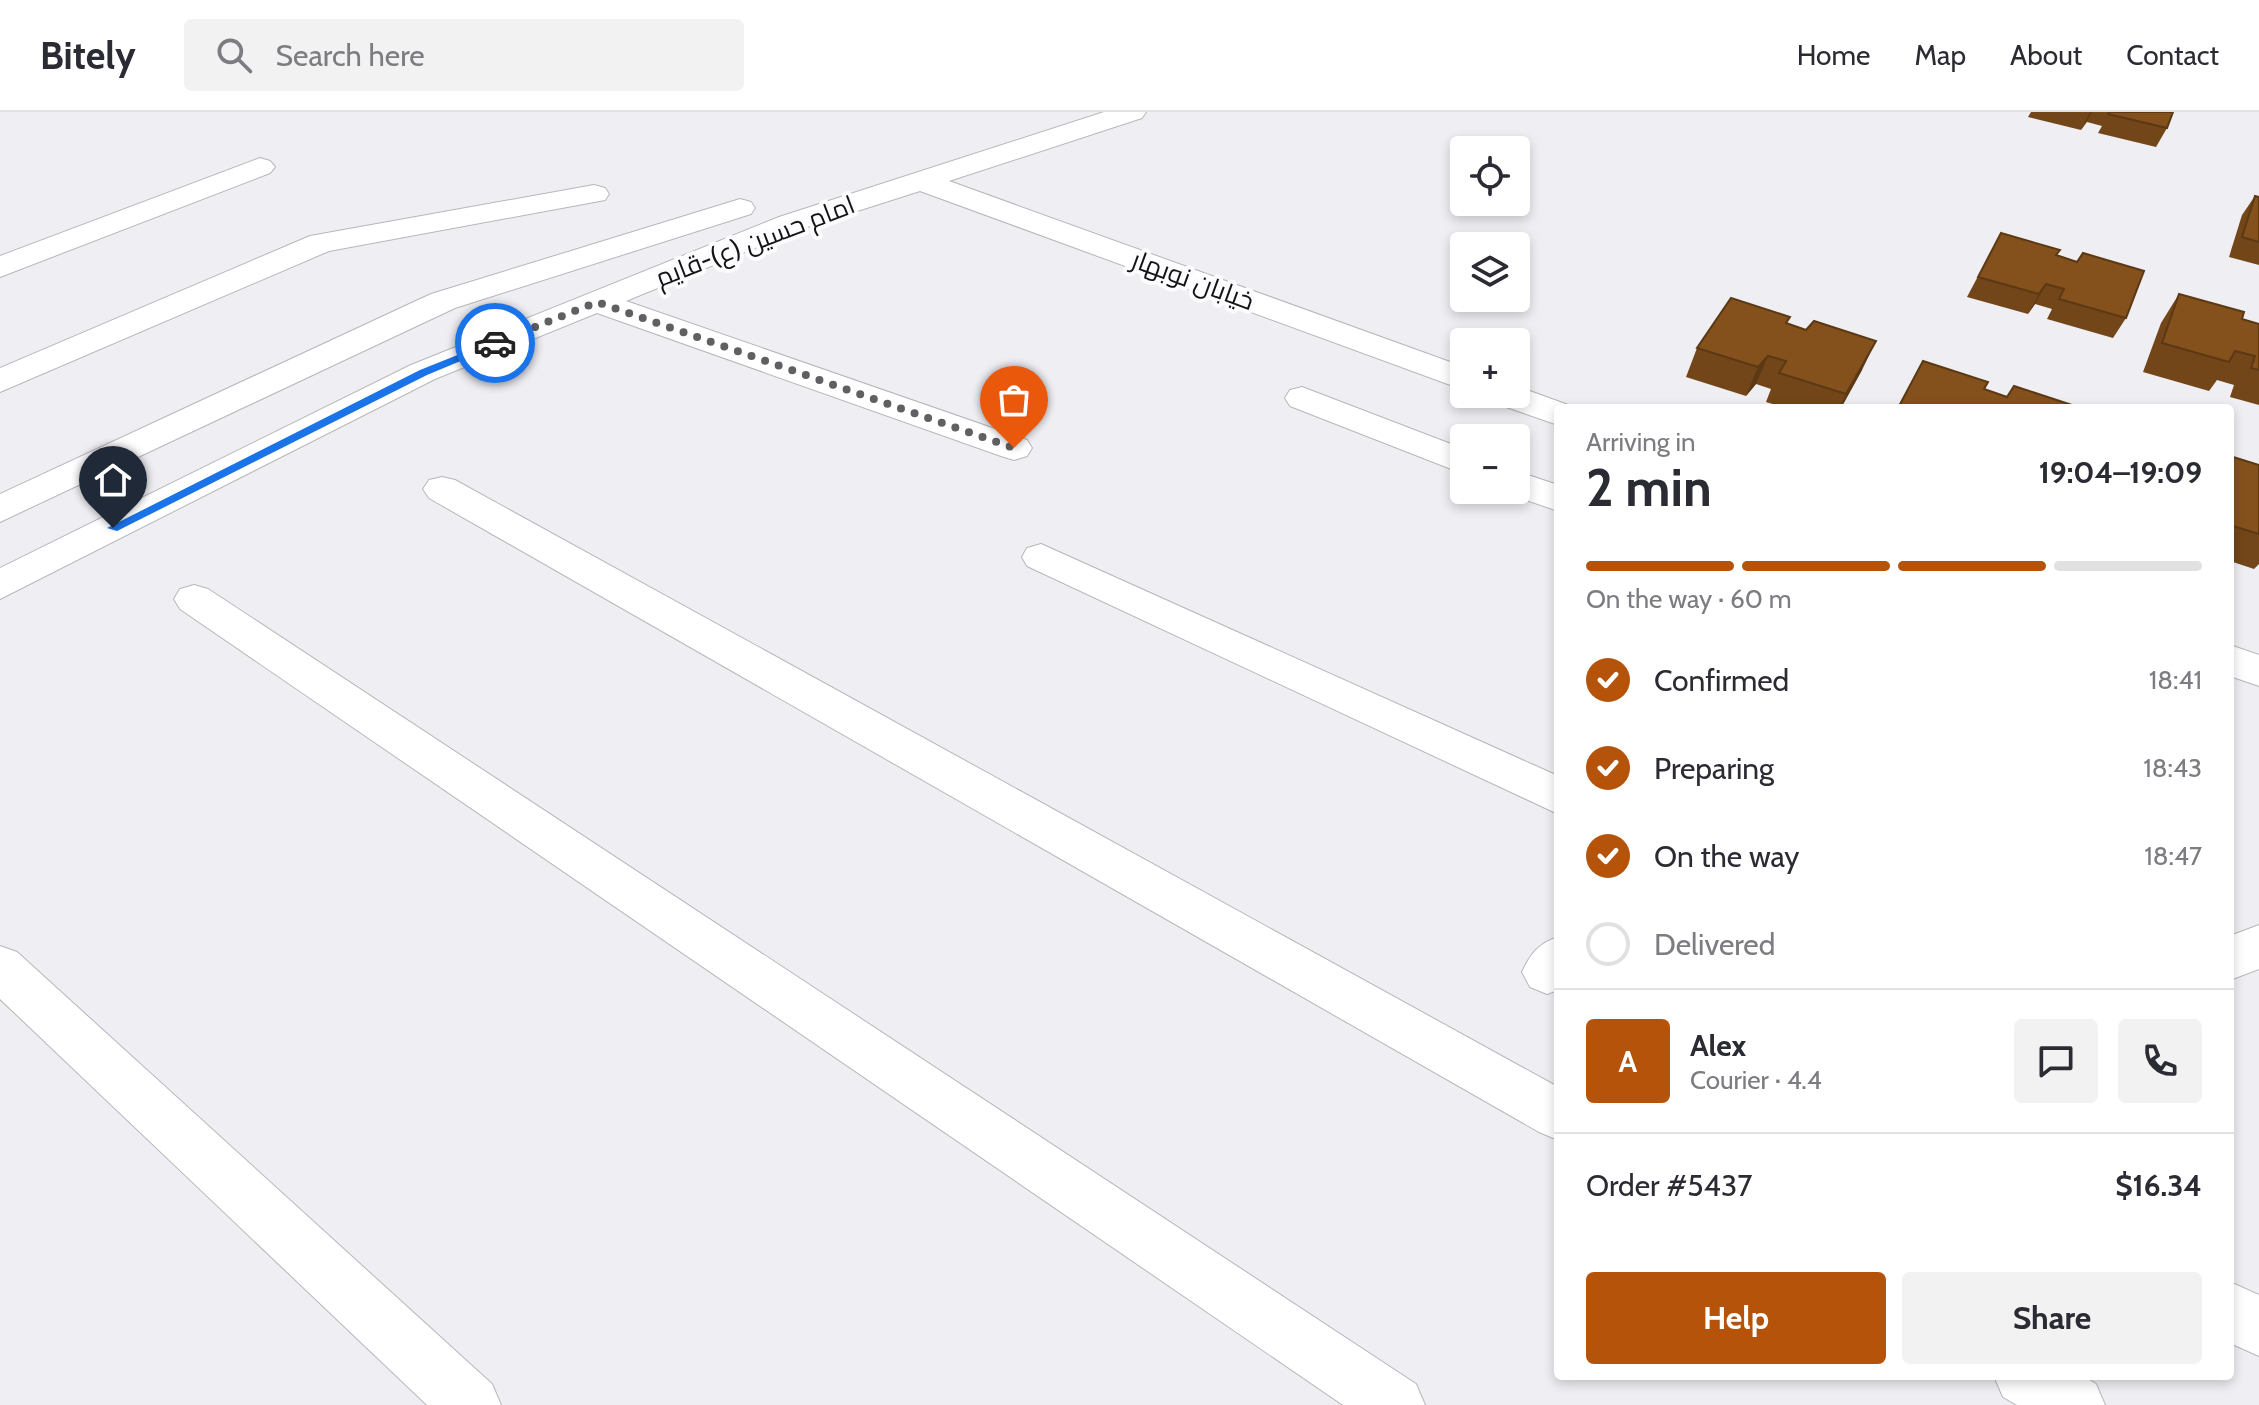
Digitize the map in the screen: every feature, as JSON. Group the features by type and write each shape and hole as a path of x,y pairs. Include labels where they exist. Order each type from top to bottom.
{"street":[{"name":"امام حسین (ع)-قایم","path":"0,585 423,372 790,223 1132,112"},
{"path":"0,267 260,167"},
{"name":"خیابان نوبهار","path":"921,181 1450,374"},
{"path":"0,381 321,243 594,194"},
{"path":"0,509 443,301 740,208"},
{"path":"597,302 1014,448"},
{"path":"1302,398 1450,456"},
{"path":"1530,404 1554,413"},
{"path":"1530,488 1554,497"},
{"path":"442,489 1554,1113"},
{"path":"1041,557 1554,794"},
{"path":"194,599 1395,1405"},
{"path":"2234,662 2259,671"},
{"path":"2234,957 2259,946"},
{"path":"0,967 471,1405"},
{"path":"2234,1313 2259,1327"},
{"path":"2031,1380 2075,1405"}],"building":[{"path":"2109,112 2173,112 2167,128"},
{"path":"2255,196 2259,197 2259,242 2242,237"},
{"path":"2001,233 2060,250 2056,255 2077,262 2083,253 2144,271 2126,318 2059,299 2064,289 2046,284 2039,294 1978,277"},
{"path":"2179,294 2244,312 2242,319 2259,324 2259,370 2251,368 2255,356 2235,351 2229,362 2162,343"},
{"path":"1731,298 1790,317 1786,323 1806,330 1814,321 1876,341 1846,394 1779,373 1786,361 1768,356 1758,367 1697,348"},
{"path":"1923,361 1988,382 1984,389 2007,397 2014,386 2069,404 1900,404"},
{"path":"2234,457 2259,465 2259,534 2234,526"}],"way so far":[{"path":"495,343 597,302 1014,448"}],"route":[{"path":"113,528 423,372 495,343"}]}
